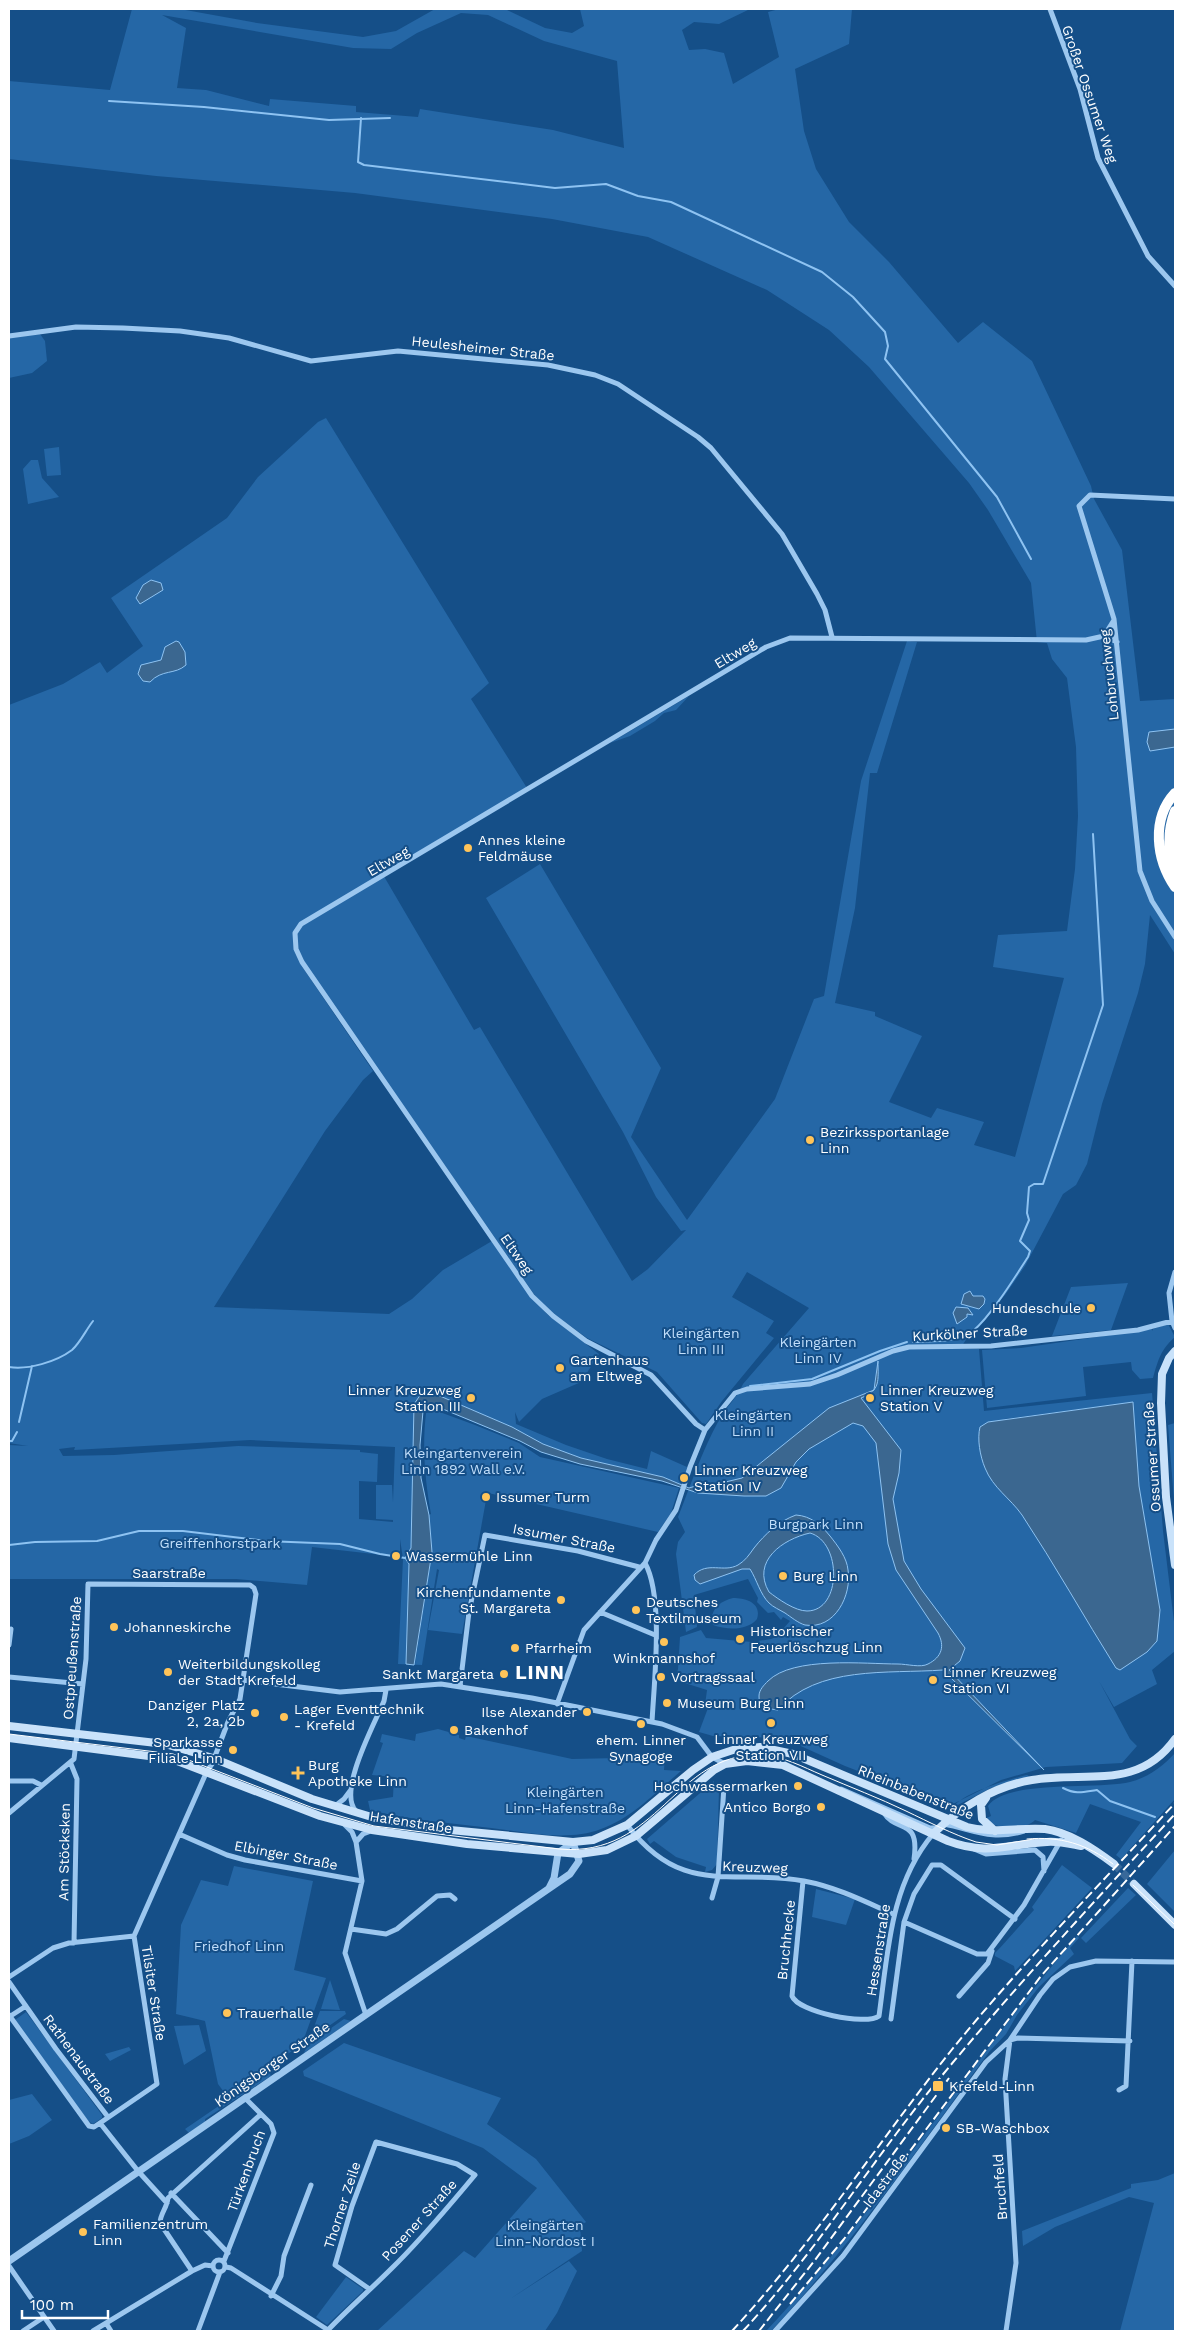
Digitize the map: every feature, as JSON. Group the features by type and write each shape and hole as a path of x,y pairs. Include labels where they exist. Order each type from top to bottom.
{"highway":[{"path":"1175,793 1163,810 1158,839 1163,864 1175,887"},
{"path":"1175,811 1169,834 1175,871"}],"main road":[{"name":"Ossumer Straße","path":"1175,1351 1165,1365 1161,1383 1165,1478 1175,1565"},
{"name":"Hafenstraße","path":"9,1726 165,1744 213,1758 334,1806 415,1825 573,1842 593,1840 627,1825 712,1756"},
{"name":"Hafenstraße","path":"9,1738 157,1756 207,1771 308,1812 372,1830 578,1854 607,1850 636,1836 714,1770 725,1764"},
{"path":"941,1826 989,1794 1030,1780 1101,1778 1131,1772 1162,1755 1175,1739"},
{"name":"Rheinbabenstraße","path":"712,1756 733,1750 760,1747 786,1752 941,1826 974,1849 986,1850 1046,1842 1060,1842 1083,1846 1097,1852"},
{"name":"Rheinbabenstraße","path":"725,1764 747,1761 772,1763 883,1810 941,1826 996,1832 1032,1829 1063,1833 1097,1852"},
{"path":"989,1794 981,1805 980,1812 986,1825 996,1832"},
{"path":"1097,1852 1114,1864"},
{"path":"1134,1884 1175,1925"}],"street":[{"name":"Großer Ossumer Weg","path":"1050,9 1080,89 1098,158 1148,256 1175,286"},
{"name":"Heulesheimer Straße","path":"9,336 48,330 91,327 180,331 229,338 294,358 311,361 375,352 418,352 548,365 595,375 628,389 711,448 782,534 825,610 832,637"},
{"name":"Lohbruchweg","path":"1175,499 1090,495 1079,506 1114,619 1140,871 1152,901 1175,938"},
{"path":"1114,619 1104,636 1117,642"},
{"name":"Eltweg","path":"706,1430 696,1424 651,1375 638,1366 586,1340 553,1316 532,1296 302,962 296,949 294,937 302,924 766,647 790,638 1086,640 1104,636"},
{"path":"1175,1272 1169,1293 1172,1321 1175,1328"},
{"name":"Kurkölner Straße","path":"645,1563 683,1494 706,1430 734,1393 810,1384 906,1348 936,1345 991,1346 1138,1330 1172,1321"},
{"name":"Issumer Straße","path":"460,1686 469,1612 483,1535 578,1552 639,1567"},
{"path":"557,1704 584,1630 639,1567 645,1563 649,1570 654,1592 655,1635 652,1722"},
{"name":"Saarstraße","path":"88,1584 250,1585"},
{"name":"Ostpreußenstraße","path":"77,1733 84,1684 88,1584"},
{"name":"Tilsiter Straße","path":"108,2117 157,2084 134,1936 238,1703 256,1594 254,1588 250,1585"},
{"path":"600,1612 655,1635"},
{"path":"9,1645 11,1629"},
{"path":"9,1677 84,1684"},
{"path":"243,1680 340,1692 386,1690 441,1684 460,1686 652,1722 697,1736 712,1756 725,1764"},
{"path":"334,1806 344,1799 350,1791 358,1762 384,1701 386,1690"},
{"path":"9,1813 41,1785 70,1764 74,1759 77,1733"},
{"name":"Am Stöcksken","path":"70,1764 77,1779 74,1943"},
{"path":"9,1780 33,1781 41,1785"},
{"path":"712,1898 718,1877 724,1786"},
{"name":"Rheinbabenstraße","path":"828,1786 847,1790 930,1828 941,1826"},
{"path":"350,1791 353,1808 358,1813"},
{"name":"Hessenstraße","path":"883,1810 887,1817 906,1826 912,1834 915,1844 914,1861"},
{"path":"342,1822 351,1830 356,1842 362,1881 345,1953 346,1962 366,2015"},
{"name":"Kreuzweg","path":"627,1825 636,1836 666,1862 685,1871 718,1877 804,1881 842,1891 893,1914"},
{"path":"941,1826 986,1836 1000,1837 1032,1829"},
{"name":"Hessenstraße","path":"879,2016 893,1914 914,1861 941,1826"},
{"path":"356,1842 363,1834 372,1830"},
{"path":"959,1996 988,1963 992,1951 1015,1919 1044,1872 1063,1833"},
{"name":"Elbinger Straße","path":"179,1834 238,1858 362,1881"},
{"path":"549,1888 554,1878 558,1853 573,1842 578,1854"},
{"path":"974,1849 986,1854 1035,1850 1042,1857 1044,1872"},
{"name":"Königsberger Straße","path":"9,2261 549,1888 575,1869 579,1860 578,1854"},
{"path":"891,2019 904,1922 914,1894 928,1870 936,1864 941,1865 1015,1919"},
{"name":"Bruchhecke","path":"804,1881 794,2000 804,2007 833,2015 869,2020 879,2016"},
{"path":"351,1930 375,1935 386,1934 397,1929 437,1896 450,1895 455,1899"},
{"path":"904,1922 977,1954 988,1954 992,1951"},
{"path":"9,1977 53,1948 74,1943 134,1936"},
{"path":"1120,2090 1126,2086 1130,2041 1132,1961"},
{"name":"Bruchfeld","path":"1006,2331 1016,2263 1006,2086 1007,2053 1010,2040 1040,1994 1062,1972 1086,1962 1175,1962"},
{"name":"Rathenaustraße","path":"9,1982 108,2117 94,2127 89,2126 9,2017 26,2006"},
{"path":"1010,2040 1018,2038 1130,2041"},
{"name":"Idastraße","path":"775,2331 843,2256 986,2062 1010,2040"},
{"name":"Türkenbruch","path":"224,2261 274,2133 271,2124 245,2098"},
{"path":"192,2271 160,2223 160,2218 171,2193 260,2114"},
{"name":"Rathenaustraße","path":"100,2123 138,2172 167,2203"},
{"name":"Thorner Zeile","path":"368,2288 335,2265 352,2206 376,2142"},
{"name":"Posener Straße","path":"368,2288 391,2270 475,2175 456,2164 376,2142"},
{"path":"272,2296 281,2276 284,2256 311,2185"},
{"path":"171,2193 228,2253"},
{"path":"213,2266 216,2260 224,2261 226,2267"},
{"path":"93,2331 192,2271 206,2265 213,2266"},
{"path":"9,2266 54,2331"},
{"path":"213,2266 215,2271 220,2272"},
{"path":"226,2267 328,2330 368,2288"},
{"path":"198,2331 220,2272 226,2267"},
{"path":"23,2331 44,2317"},
{"path":"106,2323 111,2331"}],"green space":[{"path":"132,9 180,9 257,23 363,37 396,31 435,9 505,9 545,28 572,33 584,26 580,9 750,9 719,24 694,22 682,30 689,50 705,49 724,53 733,84 779,57 768,12 779,9 852,9 849,44 795,69 804,131 816,169 849,222 889,262 958,343 983,322 1032,361 1091,486 1094,499 1122,550 1140,701 1175,699 1175,954 1150,915 1145,964 1138,993 1102,1104 1087,1164 1076,1185 1063,1194 1025,1266 1005,1295 969,1335 960,1349 979,1349 984,1411 1152,1393 1163,1531 1175,1630 1175,1651 1152,1670 1157,1684 1114,1707 1099,1681 1130,1739 1137,1746 1122,1763 1046,1767 1001,1780 953,1804 941,1803 845,1766 783,1738 713,1736 699,1732 708,1708 705,1705 707,1690 675,1680 678,1669 680,1637 701,1630 706,1638 752,1642 776,1637 790,1621 783,1617 781,1620 774,1612 768,1613 757,1602 758,1598 748,1579 694,1595 697,1627 686,1632 676,1554 678,1542 685,1532 678,1517 702,1456 722,1415 743,1384 809,1308 747,1272 732,1297 774,1321 766,1333 774,1338 722,1401 706,1424 702,1423 657,1372 587,1338 554,1314 536,1297 311,973 301,965 373,1071 363,1080 325,1131 214,1307 389,1314 412,1299 443,1270 492,1241 533,1299 548,1315 599,1354 581,1382 542,1399 519,1422 515,1412 516,1424 566,1445 607,1459 647,1469 651,1451 687,1467 684,1486 663,1477 581,1458 543,1444 512,1427 433,1393 421,1394 414,1404 411,1548 405,1558 409,1564 406,1664 415,1664 432,1552 429,1515 431,1514 425,1464 426,1413 437,1411 475,1425 519,1443 540,1457 679,1488 671,1513 658,1532 484,1492 483,1499 486,1500 462,1634 428,1630 439,1570 437,1569 422,1665 398,1664 403,1559 400,1539 400,1557 312,1547 307,1585 236,1579 9,1579 9,1445 28,1446 9,1443 9,705 63,684 100,662 107,673 143,646 111,598 227,518 258,477 318,422 326,418 489,683 471,699 527,788 382,873 474,1030 480,1027 632,1281 648,1269 686,1230 681,1231 656,1197 623,1132 486,898 540,864 661,1068 631,1137 687,1220 775,1099 814,999 824,996 861,781 907,641 917,642 877,773 870,773 855,908 835,1003 875,1012 875,1016 922,1036 889,1102 931,1118 937,1108 984,1122 974,1145 1015,1157 1064,978 993,967 998,935 1067,931 1075,869 1078,816 1076,747 1067,678 1052,659 1047,643 1037,642 1031,583 988,510 969,483 869,367 829,330 767,290 648,237 552,219 355,193 156,176 9,159 9,81 110,90","holes":["461,13 488,15 544,41 617,61 624,148 553,130 420,109 418,117 356,112 356,106 270,99 269,106 206,90 177,88 186,28 162,15 353,48 391,49 417,33","1133,1402 1139,1486 1160,1610 1157,1641 1116,1668 1026,1521 984,1467 1004,1419","250,1440 395,1447 393,1502 392,1485 376,1485 376,1519 393,1520 393,1522 359,1519 359,1481 377,1482 378,1454 360,1452 360,1450 238,1446 114,1455 63,1456 59,1449 75,1447 74,1450"]},
{"path":"40,334 45,341 47,361 32,373 9,378 9,336"},
{"path":"59,447 61,475 47,476 44,449"},
{"path":"31,460 38,460 42,478 59,497 28,504 23,469"},
{"path":"689,696 676,710 664,713 655,721 630,736 610,743"},
{"name":"Hundeschule","path":"1128,1283 1111,1330 1052,1336 1071,1287"},
{"path":"1168,1324 1175,1337 1166,1346 1161,1355 1153,1378 1140,1379 1132,1370 1131,1362 1083,1367 1086,1396 987,1408 982,1350 1021,1348 1152,1329 1153,1331 1153,1329"},
{"path":"1175,1423 1175,1513 1168,1425"},
{"path":"733,1598 748,1600 755,1605 758,1614 757,1619 748,1626 736,1628 724,1628 713,1625 711,1620 716,1608 721,1603"},
{"name":"Kleingärten Linn-Hafenstraße","path":"438,1729 459,1735 459,1738 465,1740 466,1736 572,1759 665,1757 664,1770 681,1771 643,1804 623,1818 601,1829 574,1835 532,1834 415,1819 370,1810 368,1801 393,1797 394,1777 372,1775 383,1743 380,1742 382,1734 415,1741 416,1734"},
{"path":"1175,1753 1175,1799 1121,1859 1116,1855 1141,1822 1090,1804 1076,1833 1035,1820 1024,1826 1009,1828 995,1825 984,1819 991,1816 988,1806 998,1798 1014,1792 1130,1782 1155,1771"},
{"path":"1027,1775 1030,1777 991,1788 952,1808 958,1802 976,1792 998,1783"},
{"path":"714,1781 714,1787 719,1789 717,1864 712,1870 705,1872 706,1867 676,1857 654,1841 650,1844 647,1839"},
{"path":"1175,1850 1175,1912 1147,1884"},
{"path":"1062,1865 1092,1888 1015,1971 1014,1966 995,1956 995,1953 1034,1910 1032,1907"},
{"name":"Friedhof Linn","path":"234,1866 313,1881 294,1970 326,1978 302,2044 227,2096 218,2084 205,2021 176,2014 181,1925 201,1880 228,1886"},
{"path":"1128,1888 1136,1895 1086,1943 1081,1938"},
{"path":"816,1889 855,1899 846,1925 812,1917"},
{"path":"1077,1936 1079,1938 1070,1948 1074,1954 1039,1987 1017,2015 1006,2034 989,2052 857,2230 801,2298 771,2331 766,2331 848,2236 1037,1985"},
{"path":"330,1980 340,2010 321,2009"},
{"path":"320,2011 345,2011 346,2014 309,2040"},
{"path":"26,2012 102,2115 102,2118 93,2124 88,2121 15,2020"},
{"path":"344,2019 351,2021 304,2053 307,2045"},
{"path":"199,2025 206,2051 184,2065 174,2026"},
{"name":"Kleingärten Linn-Nordost I","path":"344,2043 501,2098 487,2124 536,2159 586,2222 580,2226 582,2251 510,2299 569,2261 577,2271 557,2313 545,2331 377,2331 464,2251 475,2258 537,2188 483,2148 304,2076 303,2071"},
{"path":"129,2047 131,2050 110,2061 105,2054"},
{"path":"280,2064 270,2074 271,2076 205,2119 205,2122 189,2133 185,2129"},
{"path":"32,2094 52,2120 29,2136 9,2144 9,2100"},
{"path":"1175,2173 1175,2331 1120,2331 1154,2203 1129,2197 1055,2227 1023,2246 1022,2231 1131,2188 1131,2184 1158,2180"},
{"path":"346,2277 363,2289 363,2291 327,2325 316,2317"}],"shaded area":[{"path":"151,580 161,583 163,590 140,604 136,598 143,585"},
{"path":"176,641 179,642 185,652 186,665 177,670 159,675 150,682 143,681 138,674 141,665 161,660 165,647"},
{"path":"1175,729 1175,747 1150,751 1147,742 1149,732"},
{"path":"970,1291 973,1296 983,1296 985,1299 984,1304 979,1309 961,1304 964,1294"},
{"path":"956,1307 968,1308 973,1315 967,1314 967,1317 957,1324 953,1313"},
{"path":"878,1361 878,1379 874,1389"},
{"path":"873,1390 861,1398 901,1450 899,1473 893,1499 904,1561 921,1589 965,1648 960,1661 949,1670 1044,1770 943,1670 854,1675 812,1685 794,1696 778,1710 768,1708 760,1703 760,1692 766,1683 779,1673 794,1668 830,1663 922,1666 933,1661 941,1651 942,1647 938,1633 896,1570 888,1544 876,1443 863,1426 853,1423 809,1449 796,1462 781,1488 766,1496 744,1496 698,1493 662,1481 580,1464 541,1452 520,1441 438,1407 423,1411 420,1445 421,1478 429,1515 432,1552 414,1665 406,1664 409,1564 405,1558 411,1548 414,1404 421,1394 433,1393 512,1427 543,1444 581,1458 663,1477 689,1488 699,1485 713,1485 742,1478 829,1408"},
{"path":"1133,1402 1139,1486 1160,1610 1157,1641 1147,1652 1120,1670 1116,1668 1022,1515 988,1475 982,1458 979,1437 980,1427 988,1422"},
{"path":"796,1515 801,1516 811,1519 819,1525 827,1532 842,1552 846,1561 849,1580 844,1600 833,1616 825,1622 816,1625 805,1625 772,1606 763,1595 750,1569 742,1569 700,1584 695,1580 694,1575 704,1569 733,1567 740,1563 747,1558 758,1543 778,1524","holes":["810,1533 820,1539 828,1549 832,1562 834,1575 832,1589 827,1600 818,1608 807,1611 797,1609 769,1592 764,1581 767,1561 780,1546 790,1540"]}],"waterway":[{"path":"109,101 204,107 329,120 390,118"},
{"path":"361,118 358,162 364,165 555,188 606,184 638,196 671,202 822,272 853,297 885,332 888,346 885,359 997,497 1031,559"},
{"path":"913,1342 960,1338 973,1331 995,1306 1028,1257 1030,1251 1020,1241 1029,1220 1027,1213 1029,1187 1034,1184 1043,1184 1103,1005 1093,834"},
{"path":"9,1367 33,1366 58,1358 78,1344 93,1321"},
{"path":"750,1386 812,1379 907,1342"},
{"path":"19,1422 32,1366"},
{"path":"9,1441 12,1441 17,1432"},
{"path":"9,1545 35,1542 97,1541 139,1531 183,1531 266,1541 340,1544 405,1558"},
{"path":"1063,1788 1076,1792 1097,1790 1110,1801 1155,1817"}],"tunnel":[{"path":"1114,1864 1134,1884"}],"tram line":[{"path":"9,1734 173,1754 313,1808 374,1826 559,1849 593,1847 621,1838 644,1822 685,1786 707,1770 731,1759 761,1755 777,1757 800,1765 949,1832 976,1842 997,1845 1034,1839"},
{"path":"1027,1839 1051,1839 1073,1843 1093,1851 1113,1864"},
{"path":"1133,1885 1175,1925"}],"railway":[{"path":"732,2331 790,2264 950,2052 1032,1957 1175,1803"},
{"path":"743,2331 792,2274 926,2095 986,2023 1175,1814"},
{"path":"790,2304 844,2239 1041,1976 1175,1826"},
{"path":"759,2331 815,2260 949,2078"}],"place":[{"name":"Annes kleine Feldmäuse","path":"468,848"},
{"name":"Bezirkssportanlage Linn","path":"810,1140"},
{"name":"Hundeschule","path":"1091,1308"},
{"name":"Gartenhaus am Eltweg","path":"560,1368"},
{"name":"Linner Kreuzweg Station III","path":"471,1398"},
{"name":"Linner Kreuzweg Station V","path":"870,1398"},
{"name":"Linner Kreuzweg Station IV","path":"684,1478"},
{"name":"Issumer Turm","path":"486,1497"},
{"name":"Wassermühle Linn","path":"396,1556"},
{"name":"Burg Linn","path":"783,1576"},
{"name":"Kirchenfundamente St. Margareta","path":"561,1600"},
{"name":"Deutsches Textilmuseum","path":"636,1610"},
{"name":"Johanneskirche","path":"114,1627"},
{"name":"Historischer Feuerlöschzug Linn","path":"740,1639"},
{"name":"Winkmannshof","path":"664,1642"},
{"name":"Pfarrheim","path":"515,1648"},
{"name":"Weiterbildungskolleg der Stadt Krefeld","path":"168,1672"},
{"name":"Sankt Margareta","path":"504,1674"},
{"name":"Vortragssaal","path":"661,1677"},
{"name":"Linner Kreuzweg Station VI","path":"933,1680"},
{"name":"Museum Burg Linn","path":"667,1703"},
{"name":"Ilse Alexander","path":"587,1712"},
{"name":"Danziger Platz 2, 2a, 2b","path":"255,1713"},
{"name":"Lager Eventtechnik - Krefeld","path":"284,1717"},
{"name":"Linner Kreuzweg Station VII","path":"771,1723"},
{"name":"ehem. Linner Synagoge","path":"641,1724"},
{"name":"Bakenhof","path":"454,1730"},
{"name":"Sparkasse Filiale Linn","path":"233,1750"},
{"name":"Burg Apotheke Linn","path":"298,1773"},
{"name":"Hochwassermarken","path":"798,1786"},
{"name":"Antico Borgo","path":"821,1807"},
{"name":"Trauerhalle","path":"227,2013"},
{"name":"Krefeld-Linn","path":"938,2086"},
{"name":"SB-Waschbox","path":"946,2128"},
{"name":"Familienzentrum Linn","path":"83,2232"}],"district":[{"name":"LINN","path":"540,1672"}],"park label":[{"name":"Kleingärten Linn III","path":"701,1342"},
{"name":"Kleingärten Linn IV","path":"818,1350"},
{"name":"Kleingärten Linn II","path":"753,1424"},
{"name":"Kleingartenverein Linn 1892 Wall e.V.","path":"463,1462"},
{"name":"Burgpark Linn","path":"816,1524"},
{"name":"Greiffenhorstpark","path":"220,1543"}]}
